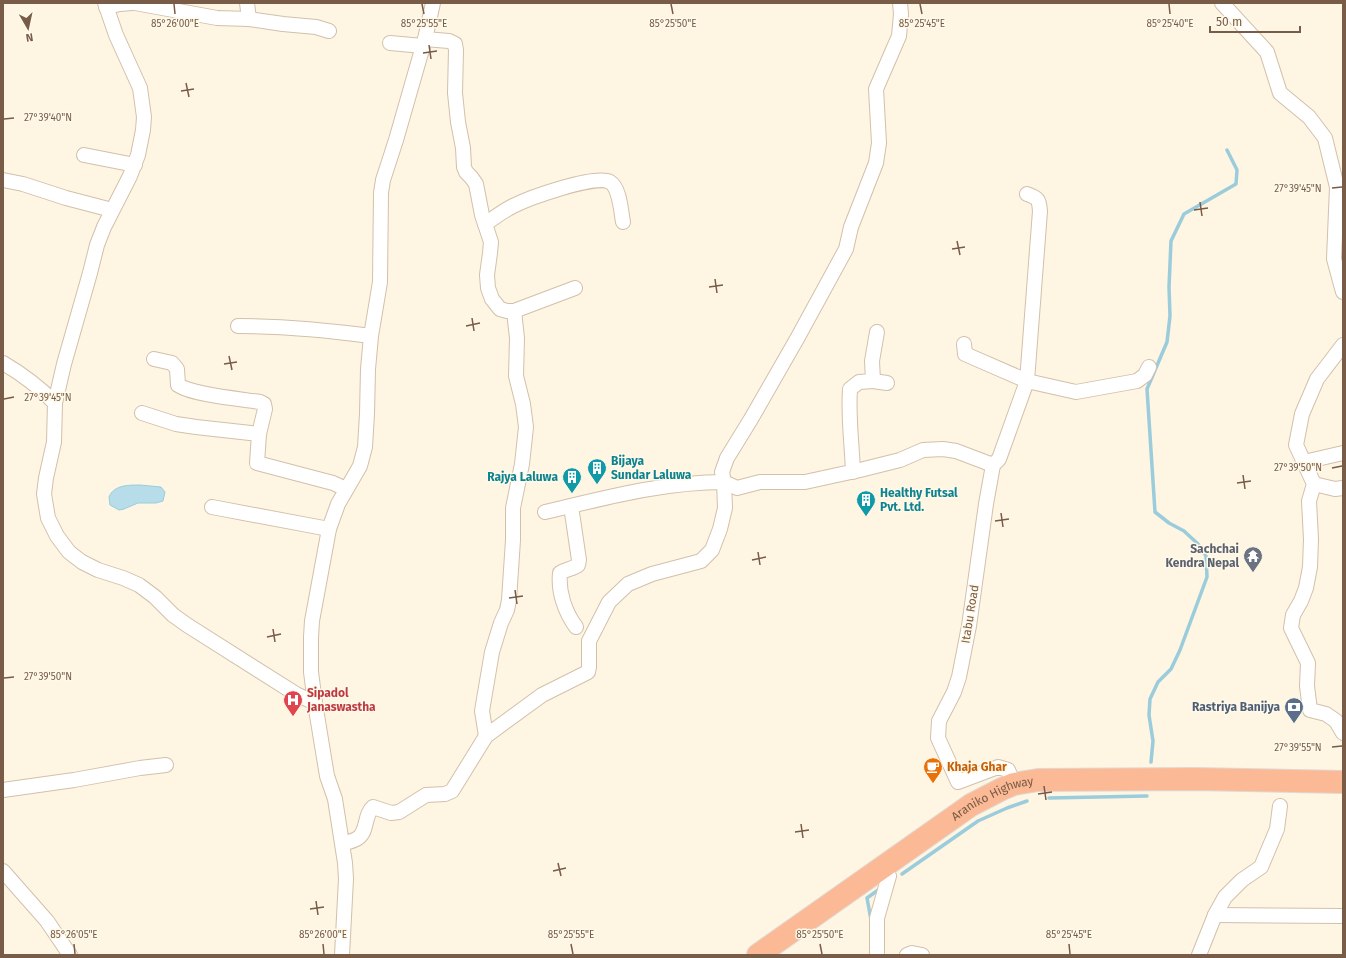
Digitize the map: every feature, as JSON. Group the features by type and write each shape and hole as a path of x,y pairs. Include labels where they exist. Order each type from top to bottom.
{"highway":[{"name":"Araniko Highway","path":"758,955 971,805 1014,784 1038,780 1102,779 1343,782"}],"street":[{"path":"315,703 296,694 187,626 173,615 155,597 139,585 98,570 82,562 69,552 57,536 48,518 44,494 54,442 55,403 64,364 97,245 112,210 135,165 143,130 143,102 140,88 116,35 106,5 134,3 217,18 250,19 316,27 329,31"},
{"path":"247,3 250,19"},
{"path":"342,955 346,878 343,844 335,799 327,776 315,703 312,672 312,621 329,529 338,504 360,466 365,447 370,336 380,282 381,193 383,180 424,43 433,3"},
{"path":"343,844 358,838 365,829 369,810 373,807 390,813 398,812 426,795 445,794 452,791 486,736 542,695 588,672 589,641 609,602 628,584 652,574 701,561 712,550 720,529 725,508 722,472 727,458 798,337 846,249 851,227 876,163 879,143 876,89 899,36 901,14 900,3"},
{"path":"1222,3 1267,52 1280,93 1309,117 1325,138 1337,187 1334,259 1343,292"},
{"path":"390,43 449,41 455,44 455,93 462,137 464,167 466,172 476,184 485,224 491,242 486,274 492,300 500,309 514,311 575,288"},
{"path":"84,155 135,165"},
{"path":"3,180 23,184 66,198 112,210"},
{"path":"485,224 511,207 527,199 578,184 604,180 612,183 616,189 623,222"},
{"path":"545,512 656,487 724,482 737,488 760,482 805,482 900,460 922,450 942,449 956,451 993,465 999,459 1027,381 1040,211 1039,201 1035,197 1027,194"},
{"path":"486,736 482,711 492,652 501,623 507,610 509,600 513,540 513,508 522,464 526,427 523,404 516,376 517,338 514,311"},
{"path":"238,326 276,326 370,336"},
{"path":"853,472 848,413 850,389 859,382 880,382 872,361 877,332"},
{"path":"964,344 965,354 1027,381 1076,392 1137,381 1145,375 1149,367"},
{"path":"1343,346 1317,379 1302,414 1296,445 1314,484 1309,501 1311,539 1310,567 1306,588 1293,615 1291,628 1308,662 1307,686 1310,710 1326,714 1336,721 1343,733"},
{"path":"154,358 172,363 177,369 178,384 183,388 264,404 265,409 259,434 257,463 315,477 346,489"},
{"path":"3,363 44,392 55,403"},
{"path":"142,413 176,424 259,434"},
{"path":"1304,462 1343,454"},
{"name":"Itabu Road","path":"993,465 969,626 959,677 954,692 939,721 938,738 958,782 998,767 1008,770 1014,784"},
{"path":"1314,484 1335,489 1343,488"},
{"path":"571,506 579,560 578,565 574,568 564,570 560,573 560,579 566,610 568,616 576,627"},
{"path":"212,507 329,529"},
{"path":"3,790 166,765"},
{"path":"1199,955 1215,915 1225,897 1242,880 1261,867 1277,829 1280,806"},
{"path":"877,955 877,918 889,876 882,867"},
{"path":"3,871 47,921 70,955"},
{"path":"1215,915 1343,916"},
{"path":"907,955 912,953 922,955"}],"water":[{"path":"140,485 161,487 165,492 163,501 156,503 138,503 119,510 110,505 109,497 114,490 122,486"}],"waterway":[{"path":"1151,762 1153,741 1149,715 1150,699 1158,682 1171,669 1180,650 1207,577 1206,556 1198,544 1184,531 1169,523 1155,512 1147,389 1167,342 1170,316 1169,287 1171,241 1184,214 1236,184 1237,170 1227,150"},
{"path":"1049,798 1147,796"},
{"path":"902,874 978,821 1027,801"},
{"path":"871,920 867,898 881,888"}],"place":[{"name":"Bijaya Sundar Laluwa","path":"597,485"},
{"name":"Rajya Laluwa","path":"572,494"},
{"name":"Healthy Futsal Pvt. Ltd.","path":"866,517"},
{"name":"Sachchai Kendra Nepal","path":"1253,573"},
{"name":"Sipadol Janaswastha","path":"293,717"},
{"name":"Rastriya Banijya","path":"1294,724"},
{"name":"Khaja Ghar","path":"933,784"}]}
